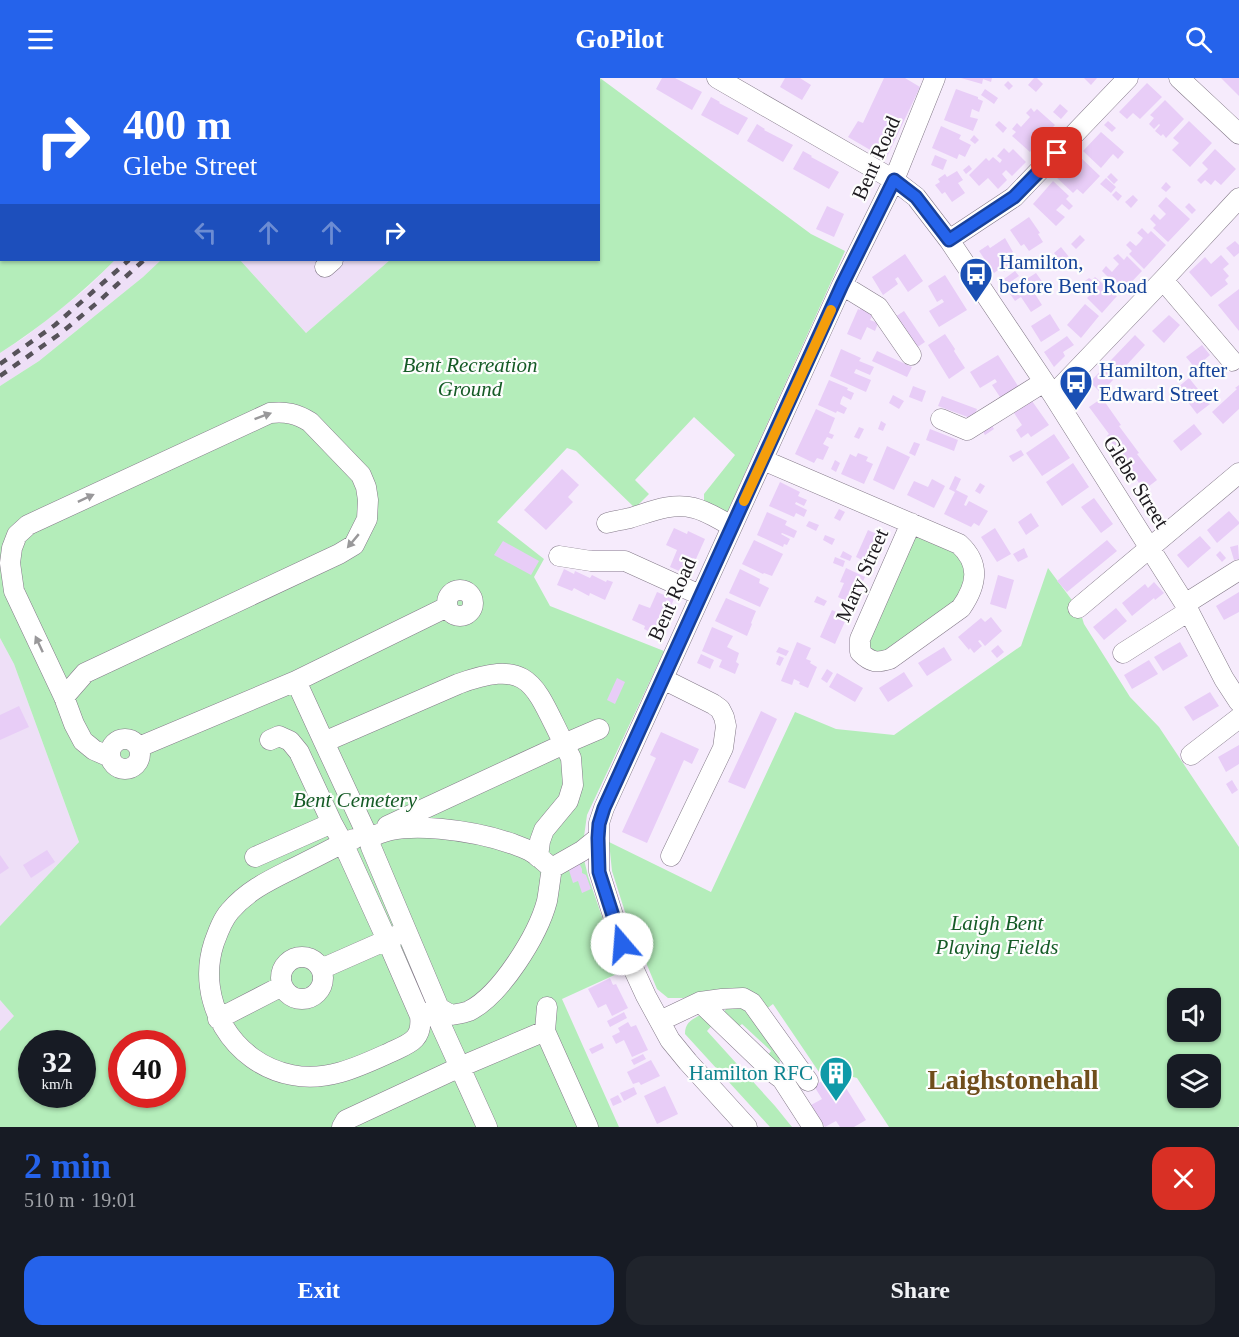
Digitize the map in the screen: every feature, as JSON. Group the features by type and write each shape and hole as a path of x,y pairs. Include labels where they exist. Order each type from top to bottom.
{"street":[{"name":"Glebe Street","path":"717,78 894,180 916,197 949,240 1048,388 1187,607 1224,680 1239,702"},
{"name":"Bent Road","path":"747,1127 670,1040 646,996 622,944 599,872 599,824 604,808 700,595 842,285 894,180 935,78"},
{"path":"949,240 1014,197 1128,78"},
{"path":"1179,78 1239,134"},
{"path":"941,419 966,430 1048,388 1164,280 1239,198"},
{"path":"1164,280 1232,361"},
{"path":"842,285 878,307 911,355"},
{"path":"64,697 85,673 354,545 367,519 368,500 361,475 310,422 293,413 270,413 28,525 17,535 10,562 14,591 83,741 94,750 110,757 117,767 123,769 135,766 140,758 139,747 296,681 447,607"},
{"name":"Mary Street","path":"763,460 959,543 972,560 975,574 973,585 961,608 891,659 879,662 867,659 860,652 860,639 911,523"},
{"path":"1078,608 1239,473"},
{"path":"607,522 660,503 676,506 687,504 732,526"},
{"path":"559,556 591,561 625,561 700,595"},
{"path":"1123,653 1239,570"},
{"path":"324,742 458,684 494,673 523,677 534,687 571,758 573,785 568,801 544,831 540,841 545,863 546,902 534,934 516,964 481,1003 468,1011 451,1015 439,1008"},
{"path":"663,679 720,709 726,726 723,748 671,856"},
{"path":"296,681 371,836 371,847 439,1008 439,1021 487,1127"},
{"path":"1191,755 1239,718"},
{"path":"371,836 377,831 599,729"},
{"path":"270,740 279,736 290,741 299,752 343,843 387,940 420,1016 421,1027 416,1039 405,1046 356,1068 331,1075 312,1077 276,1071 258,1062 242,1050 227,1033 218,1019 211,998 208,973 210,953 218,930 228,913 256,887 343,843 409,828 466,832 497,839 530,851 545,863"},
{"path":"255,857 332,823"},
{"path":"545,863 582,851 598,838"},
{"path":"321,969 406,931"},
{"path":"298,957 308,957 321,969 323,979 321,988 315,995 306,999 296,999 282,987 283,968 289,961 298,957"},
{"path":"218,1019 282,987"},
{"path":"660,1022 700,1002 743,998 752,1003 807,1081"},
{"path":"700,1002 782,1079 813,1127"},
{"path":"547,1007 545,1031 588,1127"},
{"path":"420,1016 439,1008"},
{"path":"342,1127 346,1120 460,1067 545,1031"}],"shaded area":[{"path":"114,261 160,261 39,361 0,386 0,353 25,337 87,288"},
{"path":"241,261 389,261 306,333"},
{"path":"0,638 14,664 79,842 0,926"},
{"path":"0,1000 15,1016 0,1031"}],"green space":[{"name":"Bent Cemetery","path":"600,78 811,234 845,251 725,517 704,503 704,494 735,455 694,417 635,480 649,494 635,508 576,451 567,448 497,522 544,559 534,577 550,606 664,651 587,815 582,851 588,876 621,972 562,999 619,1127 0,1127 0,1031 14,1016 0,1000 0,926 79,842 14,664 0,638 0,386 39,361 160,261 241,261 306,333 389,261 600,261"},
{"path":"0,261 114,261 60,310 0,353"},
{"path":"918,534 952,547 965,561 964,594 885,654 874,652 867,642 910,539"},
{"name":"Laigh Bent Playing Fields","path":"1048,568 1080,611 1084,624 1130,697 1159,727 1239,847 1239,1126 889,1127 857,1078 826,1070 821,1075 773,1004 765,1010 699,993 683,998 668,998 657,989 625,912 612,871 609,842 711,892 795,712 836,729 894,735 1021,646"},
{"path":"744,1005 778,1051 780,1062 778,1066 765,1059 771,1051 742,1024 735,1030 721,1015 727,1008"},
{"path":"700,1015 716,1021 707,1031 792,1127 770,1127 685,1034 689,1022"}],"building":[{"path":"662,78 675,78 702,92 692,110 656,89"},
{"path":"785,78 800,78 811,85 802,100 780,87"},
{"path":"884,78 905,78 920,87 887,157 884,158 848,137 858,121 863,123"},
{"path":"961,78 992,78 991,82 983,79 982,84"},
{"path":"1034,78 1043,84 1036,92 1028,85"},
{"path":"1084,78 1097,78 1091,85"},
{"path":"1221,78 1239,78 1239,96"},
{"path":"1008,81 1013,86 1009,90 1004,85"},
{"path":"1147,83 1162,97 1140,119 1133,113 1127,119 1119,112"},
{"path":"956,89 983,101 979,112 972,109 970,117 978,119 973,131 944,120"},
{"path":"985,89 998,98 994,104 981,95"},
{"path":"711,97 748,118 738,135 701,115"},
{"path":"1165,100 1184,119 1166,138 1155,131 1159,124 1154,129 1149,124 1154,118 1150,115"},
{"path":"1060,104 1068,111 1061,119 1053,112"},
{"path":"1031,108 1034,112 1037,109 1055,125 1030,152 1012,136 1016,132 1012,129 1017,123 1021,127 1030,117 1026,113"},
{"path":"999,121 1007,128 1003,133 995,125"},
{"path":"1108,121 1116,128 1112,132 1104,125"},
{"path":"1189,121 1212,143 1190,167 1172,150 1179,143 1173,138"},
{"path":"757,124 793,145 783,162 747,141"},
{"path":"941,126 961,135 959,139 971,145 965,157 959,154 957,159 932,148"},
{"path":"1101,132 1124,152 1118,159 1113,154 1101,168 1083,151"},
{"path":"974,135 979,140 975,144 970,140"},
{"path":"1004,148 1009,153 1013,149 1026,162 1012,176 1006,170 1002,174 1007,180 998,189 988,178 979,186 969,175 986,158 989,161 993,157 1000,163 1002,160 997,156"},
{"path":"1215,149 1236,169 1221,185 1215,180 1211,185 1205,180 1201,184 1197,180 1208,169 1202,163"},
{"path":"803,151 839,172 829,189 793,169"},
{"path":"935,155 947,160 943,170 931,165"},
{"path":"1078,155 1100,176 1083,194 1077,189 1073,193 1056,177"},
{"path":"969,165 972,169 966,174 963,170"},
{"path":"957,171 963,180 958,183 965,193 952,202 945,192 942,194 935,185 940,182 938,179 945,174 947,177"},
{"path":"1111,173 1118,180 1114,184 1107,177"},
{"path":"1106,178 1116,187 1111,193 1100,184"},
{"path":"1053,181 1069,196 1066,199 1073,206 1069,210 1062,204 1056,210 1065,217 1056,226 1033,204"},
{"path":"1166,182 1171,187 1166,192 1161,188"},
{"path":"1116,191 1122,196 1118,201 1112,195"},
{"path":"1133,195 1138,200 1131,208 1125,202"},
{"path":"1166,197 1190,219 1168,242 1153,228 1156,225 1150,219 1154,214 1160,220 1166,214 1158,206"},
{"path":"1189,203 1196,210 1192,214 1185,207"},
{"path":"827,206 844,214 834,237 816,229"},
{"path":"1029,217 1043,242 1029,251 1024,244 1021,246 1010,230"},
{"path":"1142,228 1148,234 1151,231 1166,245 1144,269 1129,254 1132,251 1126,245 1130,241 1136,246 1140,242 1143,238 1137,233"},
{"path":"1080,235 1085,240 1076,249 1071,244"},
{"path":"1005,238 1013,252 1008,256 1014,265 1004,272 1001,268 994,273 979,251 988,245 990,248"},
{"path":"1235,241 1239,245 1239,253 1234,257 1226,248"},
{"path":"1061,247 1069,257 1062,263 1054,253"},
{"path":"905,254 923,281 908,292 898,277 895,279 898,284 883,295 872,277"},
{"path":"1118,254 1124,260 1127,256 1142,271 1120,294 1105,280 1108,277 1102,271 1106,266 1112,272 1119,264 1113,258"},
{"path":"1221,255 1229,264 1223,269 1229,276 1225,280 1228,284 1211,297 1189,272 1205,257 1211,264"},
{"path":"1015,271 1019,276 1007,284 1004,279"},
{"path":"1036,273 1046,287 1035,294 1042,305 1031,312 1021,297 1015,301 1008,291"},
{"path":"945,275 967,310 939,327 929,311 944,302 942,299 937,302 928,286"},
{"path":"1095,277 1117,296 1102,313 1087,298 1091,294 1084,288 1089,284 1085,281"},
{"path":"1239,289 1239,331 1218,305"},
{"path":"862,304 875,310 870,320 878,323 875,331 867,327 861,340 847,334"},
{"path":"1085,304 1099,316 1081,338 1067,325"},
{"path":"904,311 925,342 916,348 895,317"},
{"path":"1050,314 1060,330 1041,342 1031,326"},
{"path":"1169,315 1180,325 1164,343 1152,331"},
{"path":"945,334 965,368 949,379 928,345"},
{"path":"1135,335 1145,345 1101,393 1090,382"},
{"path":"1067,336 1074,345 1063,352 1065,356 1054,367 1044,352"},
{"path":"1202,345 1210,355 1195,368 1186,357"},
{"path":"841,349 861,358 859,361 874,367 870,375 856,369 854,373 871,380 866,392 830,376"},
{"path":"877,351 912,367 907,377 872,361"},
{"path":"998,355 1020,389 1002,400 992,385 997,382 995,379 980,388 970,372"},
{"path":"1189,378 1210,404 1197,414 1177,388"},
{"path":"829,380 854,393 851,400 843,396 841,400 840,404 847,408 844,414 818,405"},
{"path":"1239,385 1239,409 1223,424 1212,412"},
{"path":"913,386 926,391 922,402 909,397"},
{"path":"893,395 904,401 899,409 889,403"},
{"path":"942,396 977,409 973,419 938,406"},
{"path":"1102,398 1139,453 1137,454 1157,480 1144,490 1089,407"},
{"path":"1032,401 1049,425 1031,437 1028,433 1021,438 1016,430 1022,425 1014,413"},
{"path":"816,409 835,418 829,433 834,435 832,439 827,437 823,444 829,447 823,460 817,458 814,463 795,454"},
{"path":"881,421 886,424 883,431 878,429"},
{"path":"991,424 994,429 985,435 982,430"},
{"path":"1194,424 1202,434 1181,451 1173,441"},
{"path":"859,427 864,429 859,439 854,437"},
{"path":"930,429 958,440 954,451 926,440"},
{"path":"1054,434 1070,458 1042,476 1026,453"},
{"path":"914,442 920,444 915,456 909,453"},
{"path":"887,446 910,457 894,490 873,480"},
{"path":"1021,450 1024,455 1013,462 1009,456"},
{"path":"858,453 868,457 866,461 873,464 864,484 841,474 850,454 856,457"},
{"path":"835,460 840,463 836,472 831,469"},
{"path":"1073,463 1089,487 1062,506 1046,482"},
{"path":"562,469 579,485 568,497 573,502 546,530 524,510"},
{"path":"955,476 961,479 955,492 949,489"},
{"path":"932,479 945,486 934,508 907,495 914,481 928,487"},
{"path":"780,482 800,492 798,496 807,500 804,506 796,502 795,504 807,510 804,517 796,513 794,517 769,506"},
{"path":"980,483 985,486 980,494 975,491"},
{"path":"956,490 968,496 964,505 966,506 969,501 988,511 979,526 974,523 971,527 944,514"},
{"path":"1094,498 1113,524 1101,533 1081,507"},
{"path":"839,509 845,512 840,521 834,518"},
{"path":"1229,511 1239,524 1217,543 1207,530"},
{"path":"767,512 787,521 785,525 797,531 794,538 781,534 790,539 787,545 784,544 783,547 757,535"},
{"path":"1031,513 1039,526 1026,535 1018,522"},
{"path":"809,521 819,525 816,531 806,526"},
{"path":"674,528 687,534 688,531 705,539 686,574 670,567 677,550 666,545"},
{"path":"995,528 1011,554 997,562 981,537"},
{"path":"868,530 883,537 870,564 856,557"},
{"path":"825,535 835,539 832,545 823,540"},
{"path":"1200,536 1211,548 1188,568 1177,555"},
{"path":"754,540 783,554 772,576 742,564"},
{"path":"1107,540 1117,551 1067,592 1057,581"},
{"path":"503,541 539,561 531,575 494,555"},
{"path":"1238,545 1239,559 1234,560 1230,547"},
{"path":"1024,548 1028,557 1018,562 1013,554"},
{"path":"843,551 852,556 850,561 840,557"},
{"path":"1220,551 1226,558 1222,562 1216,555"},
{"path":"835,557 845,561 843,567 833,563"},
{"path":"846,568 865,577 852,604 838,597 844,583 840,582"},
{"path":"564,569 574,574 575,571 590,578 592,575 606,582 607,580 613,582 605,600 590,593 589,596 574,588 572,591 557,585"},
{"path":"740,569 760,579 759,583 769,588 760,607 729,593"},
{"path":"998,575 1014,580 1006,609 990,604"},
{"path":"1154,582 1164,593 1132,616 1122,603 1145,584 1148,588"},
{"path":"657,592 674,599 661,637 632,620 639,604 650,608"},
{"path":"1239,592 1239,612 1224,620 1216,606"},
{"path":"817,596 827,601 824,606 814,602"},
{"path":"726,598 756,611 747,636 715,621"},
{"path":"1116,608 1127,621 1104,640 1093,627"},
{"path":"832,610 847,617 835,644 820,637"},
{"path":"991,617 1002,631 985,646 980,640 978,641 982,646 974,653 958,637 981,618 985,622"},
{"path":"712,627 733,636 727,647 739,653 736,662 739,664 735,674 719,667 722,660 702,651"},
{"path":"797,642 811,648 806,659 817,667 808,688 794,679 792,685 781,681"},
{"path":"1180,642 1188,656 1163,671 1154,657"},
{"path":"998,645 1004,652 997,658 991,651"},
{"path":"779,647 789,651 786,656 776,652"},
{"path":"944,647 952,660 927,676 918,663"},
{"path":"701,654 714,660 710,669 697,663"},
{"path":"779,656 784,658 780,666 776,664"},
{"path":"1149,660 1158,674 1132,689 1124,675"},
{"path":"827,669 833,673 827,683 821,679"},
{"path":"904,672 913,686 888,702 879,688"},
{"path":"837,673 863,688 855,702 829,687"},
{"path":"617,678 625,682 615,704 607,700"},
{"path":"1210,692 1219,706 1193,721 1184,707"},
{"path":"19,706 29,727 0,740 0,715"},
{"path":"761,711 777,719 745,789 728,782"},
{"path":"661,732 699,749 692,764 684,760 647,843 622,832 656,758 650,755"},
{"path":"1239,745 1239,764 1226,772 1218,757"},
{"path":"1232,780 1238,790 1232,794 1226,784"},
{"path":"47,850 55,862 31,878 23,865"},
{"path":"0,855 9,868 0,874"},
{"path":"579,863 591,889 582,893 578,881 573,883 568,867"},
{"path":"610,978 613,985 616,984 628,1008 612,1016 606,1004 598,1008 588,989"},
{"path":"624,1012 627,1018 610,1027 607,1021"},
{"path":"628,1022 631,1027 636,1025 648,1050 632,1057 624,1040 616,1044 612,1036 620,1032 618,1028"},
{"path":"602,1043 604,1048 592,1054 589,1049"},
{"path":"643,1054 646,1059 634,1065 631,1060"},
{"path":"651,1060 660,1076 641,1085 639,1082 633,1084 627,1072"},
{"name":"Hamilton RFC","path":"836,1072 866,1120 854,1127 840,1127 836,1121 825,1127 811,1105 822,1099 814,1086"},
{"path":"665,1086 678,1114 657,1124 644,1096"},
{"path":"634,1087 637,1094 624,1101 620,1093"},
{"path":"618,1095 622,1102 613,1106 610,1099"}],"railway":[{"path":"0,364 55,325 128,261"},
{"path":"0,376 61,333 143,261"}],"slow traffic":[{"path":"744,501 831,310"}],"place":[{"name":"Hamilton, before Bent Road","path":"976,303"},
{"name":"Hamilton, after Edward Street","path":"1076,411"},
{"name":"Hamilton RFC","path":"836,1102"}],"district":[{"name":"Laighstonehall","path":"1013,1080"}],"route":[{"path":"622,944 599,872 599,824 604,808 842,285 894,180 916,197 949,240 1014,197 1057,153"}],"park label":[{"name":"Bent Recreation Ground","path":"470,377"}]}
